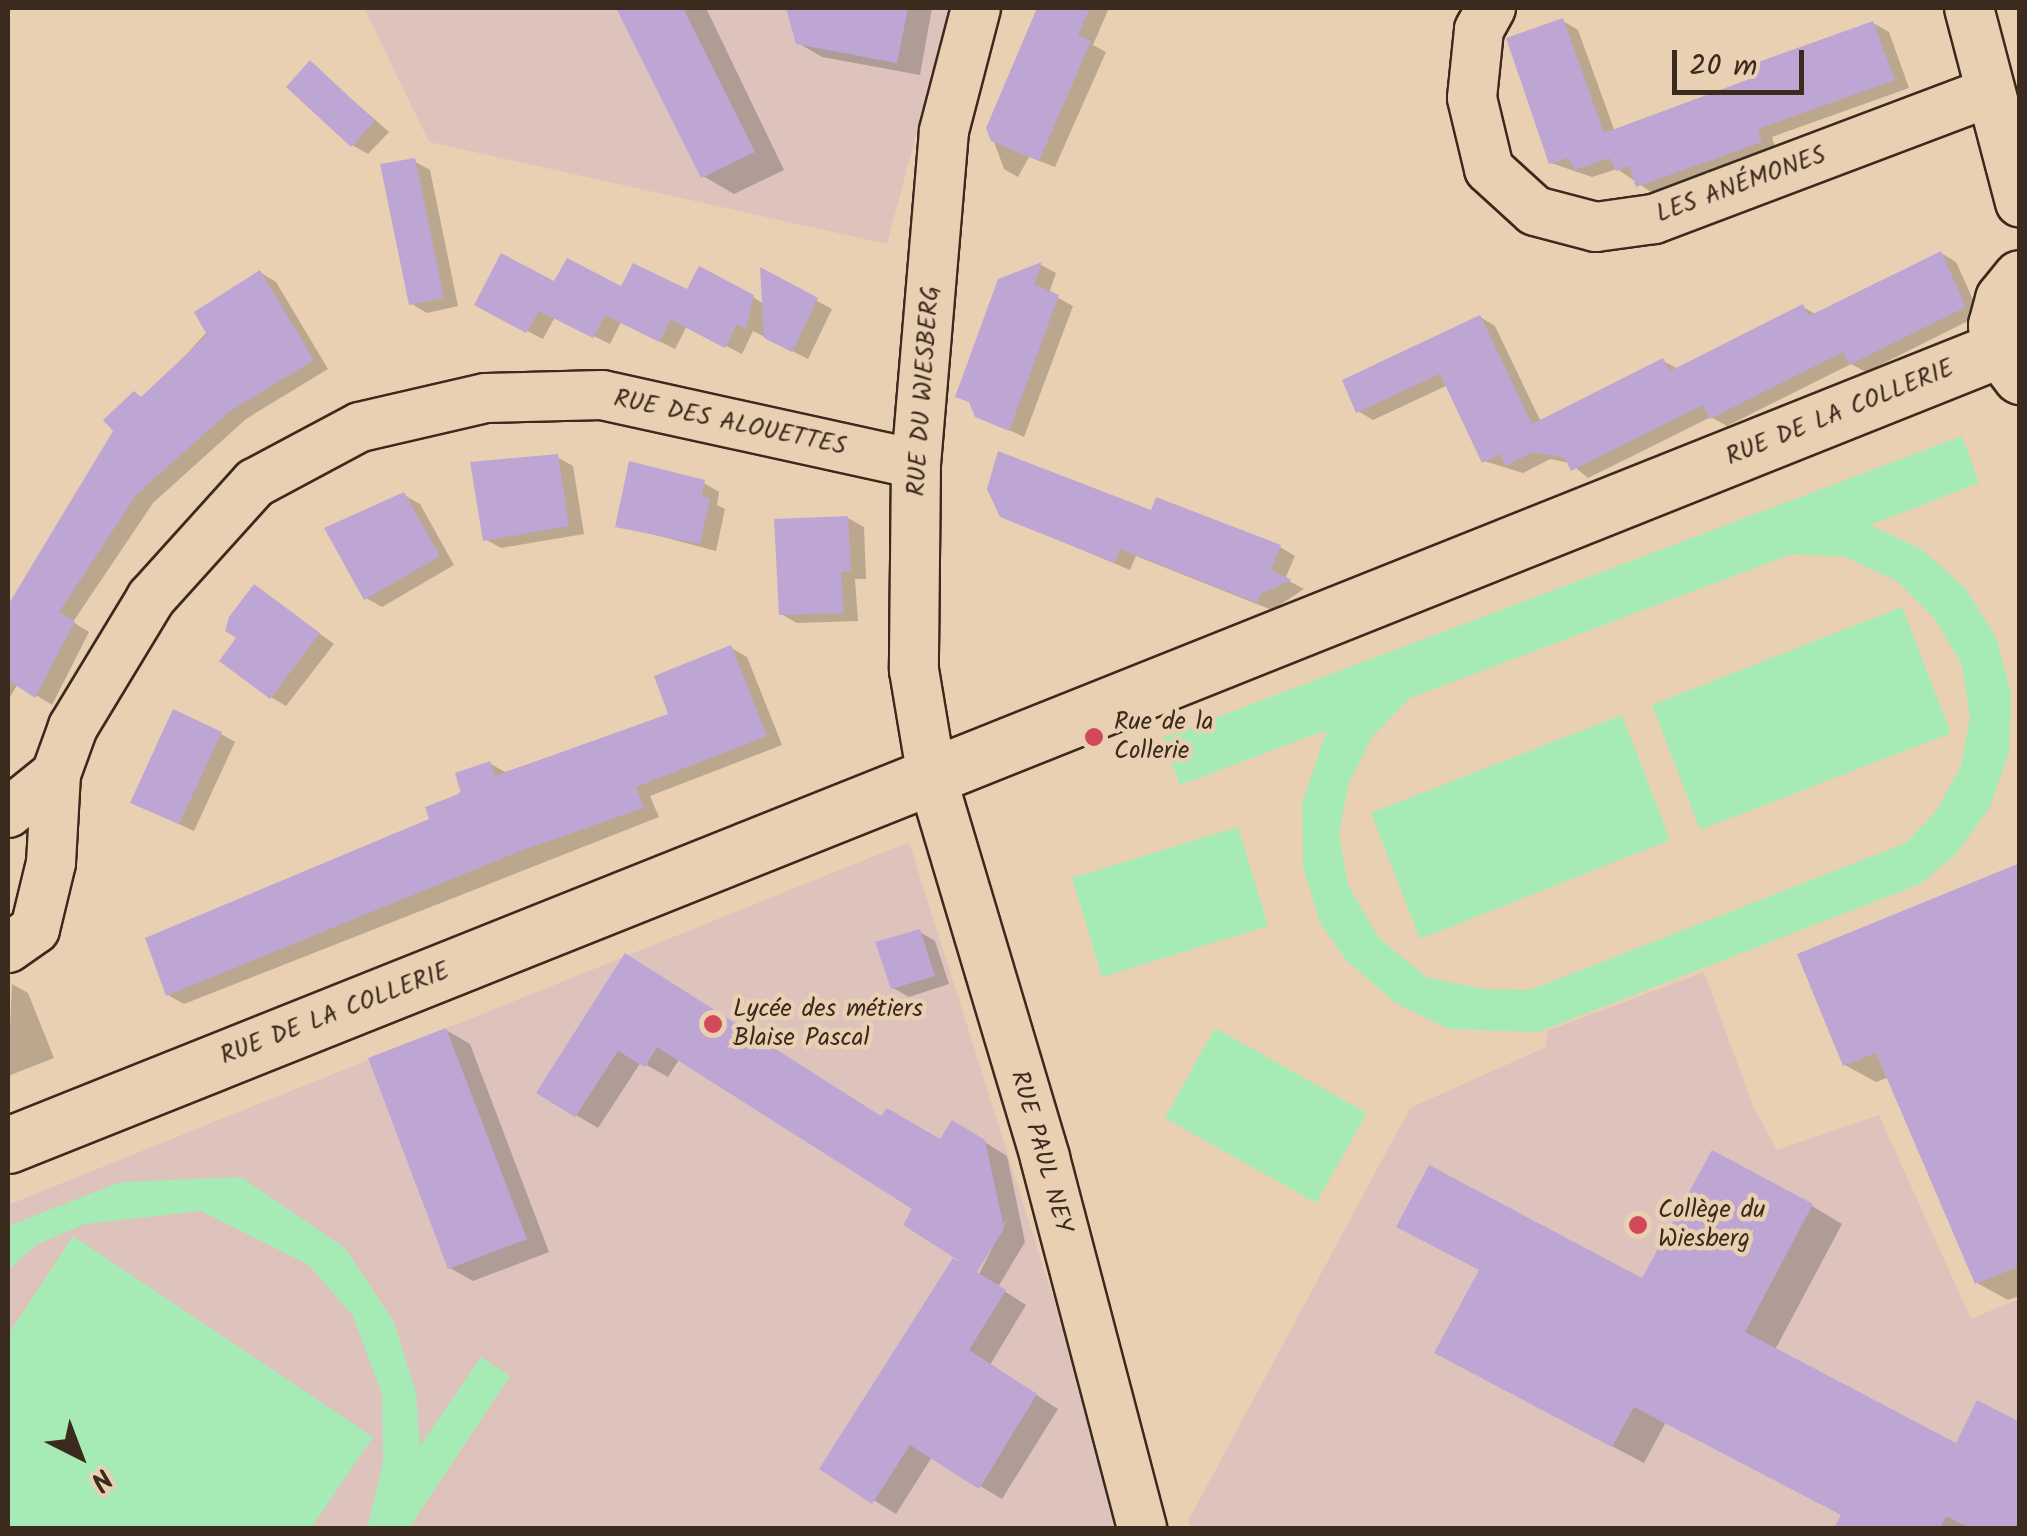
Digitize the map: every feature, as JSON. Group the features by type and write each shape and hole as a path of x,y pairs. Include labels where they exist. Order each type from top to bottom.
{"street":[{"name":"RUE DU WIESBERG","path":"932,778 914,670 916,464 944,131 976,8"},
{"name":"LES ANÉMONES","path":"1492,8 1479,30 1472,98 1489,169 1535,211 1596,227 1654,219 1988,93"},
{"path":"1969,8 1988,93 2020,202"},
{"path":"2010,363 1996,324 2003,300 2020,278"},
{"name":"RUE DE LA COLLERIE","path":"8,1144 932,778 2010,363"},
{"name":"RUE DES ALOUETTES","path":"8,948 35,929 51,863 56,774 73,727 151,598 254,484 360,426 486,398 602,395 916,464"},
{"path":"8,813 56,774"},
{"name":"RUE PAUL NEY","path":"932,778 1044,1158 1142,1528"}],"shaded area":[{"path":"364,8 950,8 887,244 429,142"},
{"name":"Lycée des métiers Blaise Pascal","path":"909,842 1126,1528 8,1528 8,1205"},
{"name":"Collège du Wiesberg","path":"1704,972 1753,1106 1777,1150 1879,1115 1971,1319 2019,1299 2019,1528 1190,1528 1188,1521 1410,1108 1546,1047 1547,1031"}],"green space":[{"path":"1962,436 1979,483 1870,525 1921,549 1965,588 1996,637 2011,694 2009,752 1990,807 1956,854 1920,884 1538,1032 1449,1029 1394,1002 1346,960 1320,923 1303,867 1302,803 1327,730 1180,785 1162,738","holes":["1792,554 1845,557 1897,581 1935,619 1962,665 1970,717 1961,767 1936,811 1906,843 1530,990 1481,989 1426,977 1379,938 1348,885 1339,835 1348,785 1372,737 1410,698"]},
{"path":"1902,607 1951,733 1700,830 1652,705"},
{"path":"1622,715 1670,840 1420,939 1371,813"},
{"path":"1238,827 1268,926 1102,977 1072,878"},
{"path":"1215,1028 1367,1113 1316,1203 1165,1118"},
{"path":"241,1177 345,1248 394,1322 416,1393 420,1446 481,1357 510,1376 409,1528 367,1528 383,1463 382,1394 353,1316 309,1265 201,1211 85,1224 36,1245 8,1270 8,1226 121,1182"},
{"path":"73,1236 373,1437 311,1528 8,1528 8,1335"}],"building":[{"path":"616,8 683,8 755,152 701,178"},
{"path":"786,8 908,8 897,63 796,44"},
{"path":"1037,8 1090,8 1078,35 1091,41 1039,161 991,141 986,128"},
{"path":"1563,18 1604,133 1755,77 1750,65 1873,21 1895,80 1758,129 1762,142 1636,187 1629,166 1616,171 1610,158 1575,170 1568,158 1549,164 1506,38"},
{"path":"310,60 375,121 351,147 286,87"},
{"path":"415,158 444,298 409,305 380,164"},
{"path":"1941,251 1966,307 1849,365 1843,352 1710,419 1703,405 1571,471 1565,458 1533,452 1506,466 1500,454 1482,463 1440,374 1356,413 1342,380 1480,315 1532,424 1663,358 1670,371 1803,304 1809,316"},
{"path":"501,253 554,281 567,258 621,286 633,263 687,289 699,266 754,295 746,329 737,324 725,348 671,320 659,342 605,315 593,338 539,311 526,333 474,305"},
{"path":"1042,262 1034,284 1059,295 1009,431 975,417 969,402 955,397 998,279"},
{"path":"760,267 818,298 792,352 764,338"},
{"path":"260,270 314,360 230,411 137,494 59,612 75,621 35,698 8,680 8,605 113,431 103,420 134,391 141,397 207,335 194,312"},
{"path":"998,451 1151,510 1156,497 1281,545 1271,570 1292,580 1260,594 1257,603 1120,549 1115,563 1000,517 987,489"},
{"path":"558,454 569,526 483,541 470,462"},
{"path":"629,461 705,480 702,496 710,498 700,544 615,527"},
{"path":"404,492 440,556 364,600 324,528"},
{"path":"848,516 851,571 841,572 844,613 779,615 774,519"},
{"path":"254,584 320,633 270,699 219,661 236,638 225,631 229,617"},
{"path":"731,645 767,736 636,787 644,808 523,850 166,996 145,938 429,819 425,807 461,793 455,773 490,761 495,776 668,714 654,676"},
{"path":"173,709 222,732 179,824 130,803"},
{"path":"2020,863 2020,1266 1975,1284 1876,1053 1843,1066 1797,954"},
{"path":"920,929 935,976 891,989 875,942"},
{"path":"625,953 881,1116 887,1108 940,1139 952,1120 985,1140 1004,1229 977,1272 1006,1290 969,1350 1037,1394 979,1489 910,1445 872,1504 819,1469 953,1258 964,1264 903,1225 912,1209 657,1047 645,1067 618,1051 575,1117 536,1093"},
{"path":"446,1028 527,1239 448,1269 368,1058"},
{"path":"1712,1150 1813,1204 1745,1332 1956,1443 1977,1400 2020,1422 2020,1528 1970,1528 1946,1516 1940,1528 1834,1528 1841,1515 1634,1407 1612,1447 1434,1353 1479,1270 1396,1227 1429,1165 1642,1278"}],"place":[{"name":"Rue de la Collerie","path":"1094,737"},
{"name":"Lycée des métiers Blaise Pascal","path":"713,1024"},
{"name":"Collège du Wiesberg","path":"1638,1225"}]}
